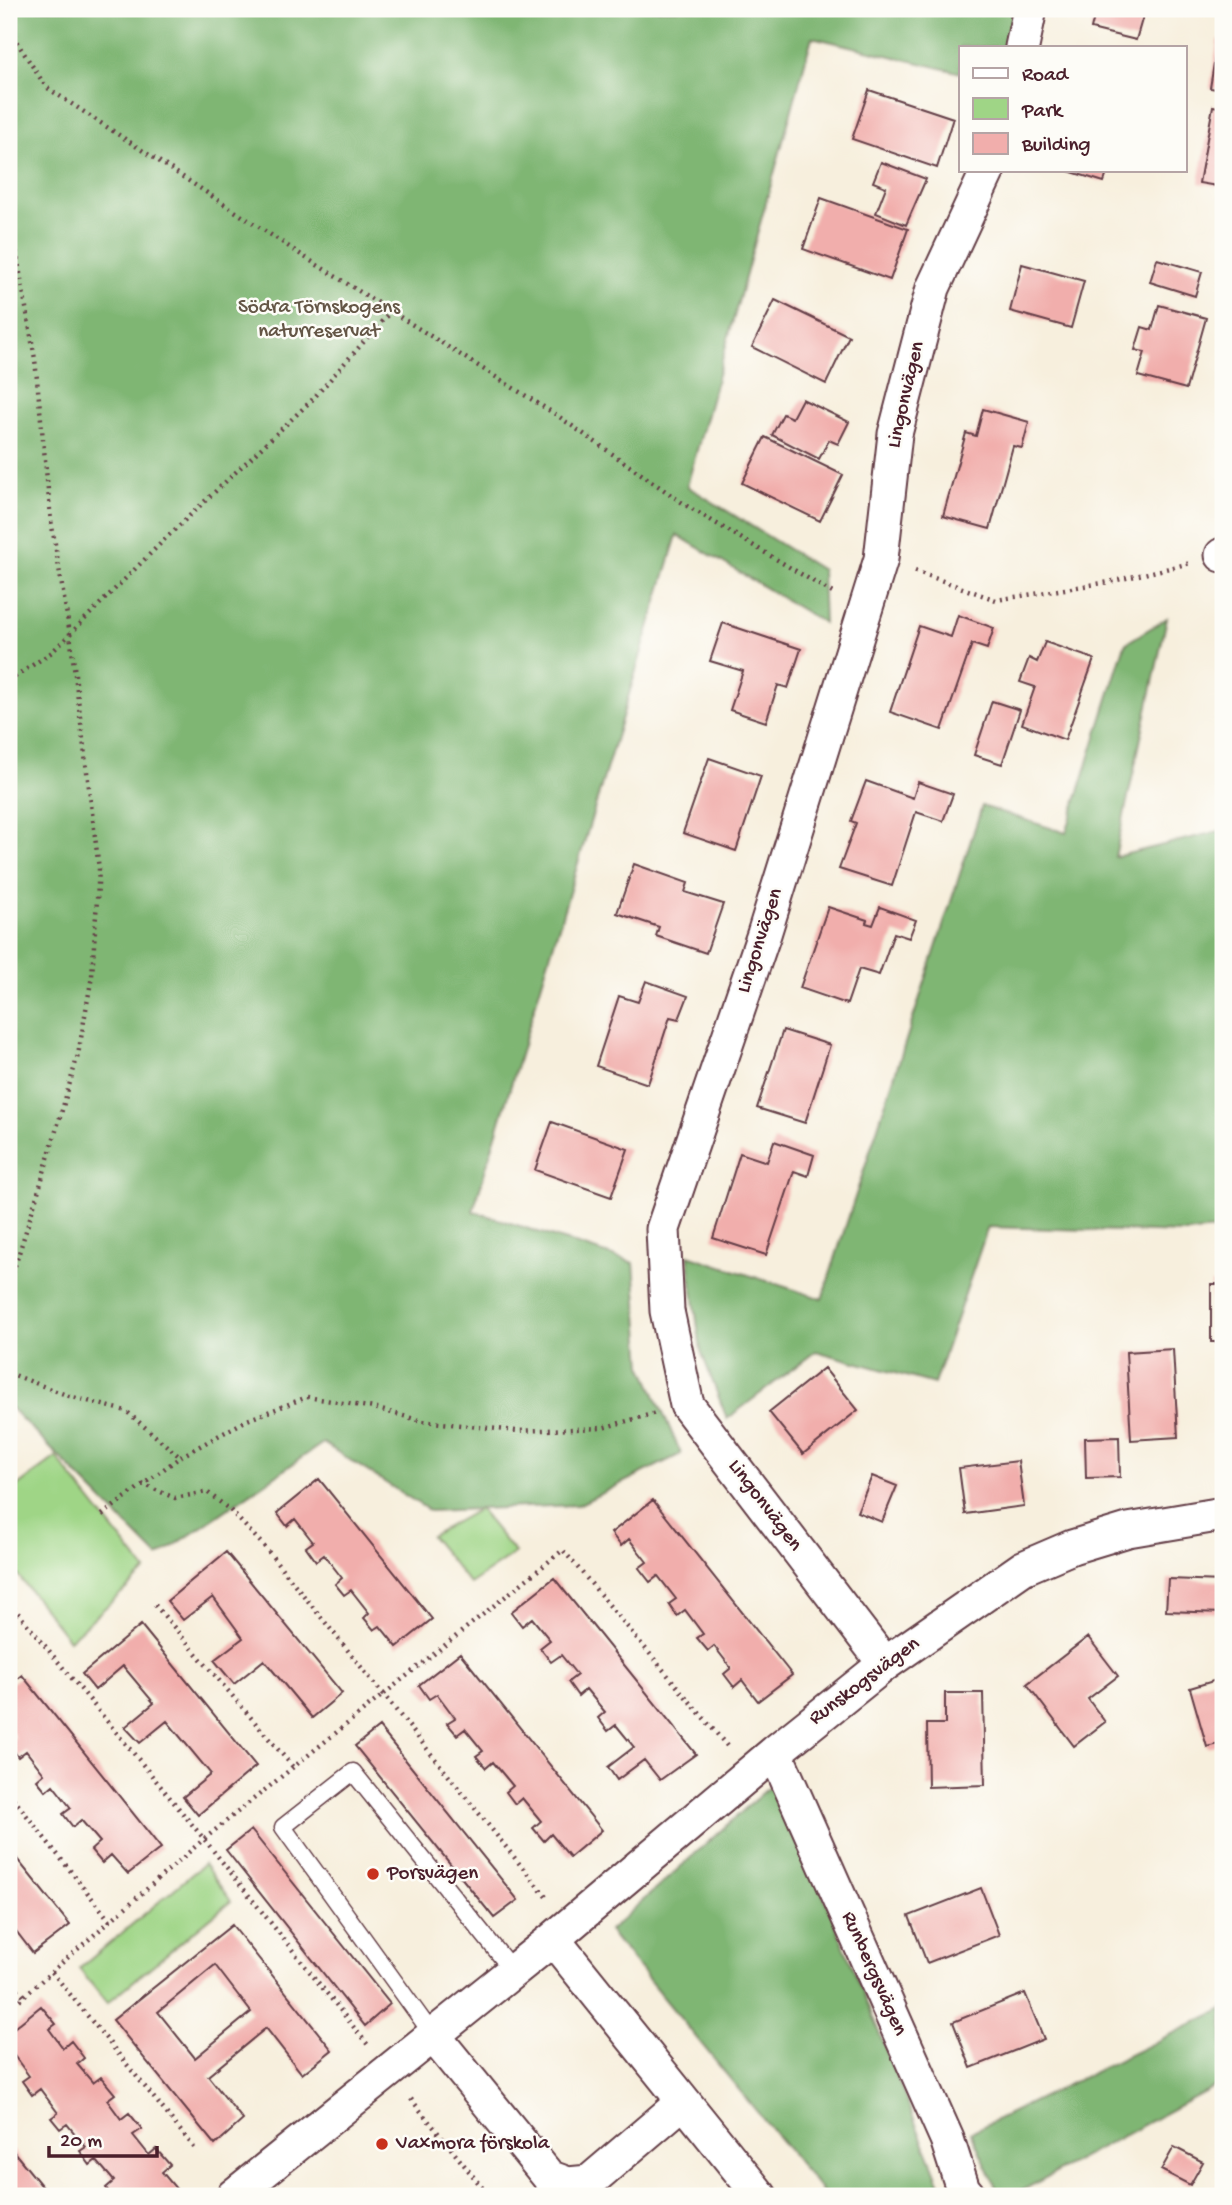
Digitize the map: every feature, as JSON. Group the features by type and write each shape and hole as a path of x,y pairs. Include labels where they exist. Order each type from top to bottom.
{"street":[{"path":"1023,46 1030,9"},
{"name":"Lingonvägen","path":"885,1664 687,1405 667,1311 663,1229 764,934 881,559 895,434 933,288 987,172"},
{"name":"Runskogsvägen","path":"561,1933 775,1752 885,1664 1023,1568 1072,1546 1128,1530 1223,1514"},
{"name":"Runbergsvägen","path":"775,1752 947,2139 964,2189 969,2196"},
{"path":"233,2196 561,1933 683,2102 760,2196"},
{"path":"433,2035 548,2176 568,2184 589,2182 683,2102"}],"lane":[{"path":"433,2035 283,1828 293,1819 353,1772 513,1972"}],"path":[{"path":"9,30 46,87 390,311 558,416 687,506 774,560 865,611"},
{"path":"9,210 35,359 51,520 70,634 99,869 92,976 78,1055 9,1285"},
{"path":"9,681 51,652 167,537 312,400 390,311"},
{"path":"881,559 996,600 1109,582 1223,555"},
{"path":"9,1373 69,1396 126,1411 180,1457"},
{"path":"102,1514 180,1457 247,1420 307,1397 374,1408 422,1421 517,1431 601,1427 687,1405"},
{"path":"142,1484 175,1498 207,1492 230,1510 271,1556 561,1933"},
{"path":"9,2009 204,1839 563,1550 750,1774"},
{"path":"9,1602 204,1839 489,2196"},
{"path":"155,1605 293,1767"},
{"path":"9,1793 110,1921"},
{"path":"52,1972 197,2151"},
{"path":"9,1978 24,1997"}],"green space":[{"name":"Södra Törnskogens naturreservat","path":"9,9 1016,9 1008,46 959,46 959,73 812,37 687,486 822,570 824,623 677,535 473,1211 634,1263 642,1365 681,1454 578,1505 430,1511 323,1443 158,1557 9,1406"},
{"path":"1167,618 1115,857 1223,830 1223,1229 1186,1233 988,1227 934,1384 816,1351 727,1419 701,1351 688,1255 822,1299 982,806 1066,833 1125,644"},
{"path":"56,1457 146,1571 69,1640 9,1564 9,1493"},
{"path":"479,1509 515,1553 470,1584 431,1536"},
{"path":"777,1780 945,2196 826,2196 609,1931"},
{"path":"204,1864 231,1901 107,2003 79,1969"},
{"path":"1223,2009 1223,2082 1012,2196 1000,2196 971,2132"}],"building":[{"path":"1096,9 1145,9 1136,40 1091,29"},
{"path":"1218,39 1223,40 1223,90 1210,88"},
{"path":"869,90 953,118 937,168 852,139"},
{"path":"1213,106 1223,108 1223,187 1199,183"},
{"path":"881,162 926,179 906,225 876,213 886,187 873,182"},
{"path":"1072,172 1107,172 1104,182"},
{"path":"821,198 908,229 890,280 803,249"},
{"path":"1157,259 1202,272 1195,296 1150,282"},
{"path":"1022,264 1084,281 1071,328 1010,311"},
{"path":"775,300 849,336 826,384 752,347"},
{"path":"1159,305 1206,318 1186,389 1138,376 1145,352 1135,350 1142,327 1152,330"},
{"path":"802,399 849,422 838,444 829,440 819,459 772,435 783,414 792,418"},
{"path":"983,409 1029,422 1022,448 1013,446 990,529 943,516 966,433 976,436"},
{"path":"765,437 843,475 820,521 742,483"},
{"path":"958,615 994,628 987,649 972,644 942,730 890,712 919,626 951,637"},
{"path":"723,623 801,649 788,688 778,685 766,722 730,710 743,671 710,661"},
{"path":"1045,642 1094,659 1065,740 1022,724 1035,687 1020,682 1029,658 1037,662"},
{"path":"992,701 1020,710 1002,764 974,755"},
{"path":"1223,728 1223,760 1222,760 1215,730"},
{"path":"709,758 761,776 736,851 683,833"},
{"path":"866,781 913,798 918,782 953,794 943,821 916,812 892,886 839,869 856,823 851,821"},
{"path":"634,864 688,883 685,892 723,904 706,953 656,936 659,927 617,913"},
{"path":"828,907 867,920 866,923 873,925 880,907 916,920 909,938 894,933 879,975 859,969 847,1004 800,988"},
{"path":"646,981 688,996 679,1019 670,1017 648,1084 596,1066 619,996 638,1002"},
{"path":"783,1030 830,1045 805,1123 757,1108"},
{"path":"552,1122 628,1149 611,1197 535,1170"},
{"path":"774,1141 814,1155 808,1176 794,1171 766,1255 713,1238 740,1153 767,1162"},
{"path":"1211,1284 1223,1284 1223,1342 1211,1342"},
{"path":"1173,1349 1178,1437 1131,1440 1126,1352"},
{"path":"824,1368 858,1410 803,1454 769,1412"},
{"path":"1119,1437 1120,1477 1086,1478 1085,1438"},
{"path":"1018,1461 1024,1506 965,1514 959,1468"},
{"path":"872,1476 897,1486 882,1522 857,1512"},
{"path":"319,1479 432,1619 397,1647 380,1626 374,1630 364,1618 369,1613 351,1590 344,1595 335,1584 342,1578 324,1555 316,1561 306,1547 313,1542 295,1519 287,1526 277,1513"},
{"path":"653,1500 792,1675 758,1701 742,1680 734,1687 724,1674 731,1668 714,1646 708,1651 697,1638 703,1634 685,1610 677,1616 669,1604 676,1599 658,1576 650,1582 639,1568 647,1562 629,1539 621,1546 611,1533"},
{"path":"226,1552 342,1693 312,1718 264,1660 234,1684 214,1660 243,1638 213,1597 183,1620 167,1601"},
{"path":"554,1578 696,1754 660,1780 644,1760 617,1780 608,1767 634,1747 616,1725 608,1731 598,1718 605,1712 586,1689 578,1696 568,1682 577,1675 561,1655 551,1662 540,1648 550,1640 532,1618 522,1626 511,1612"},
{"path":"1168,1579 1223,1581 1223,1613 1166,1611"},
{"path":"141,1625 256,1766 198,1815 183,1797 211,1774 167,1721 140,1743 125,1727 154,1703 123,1666 95,1690 82,1674"},
{"path":"1088,1637 1118,1676 1088,1699 1105,1722 1074,1746 1027,1684"},
{"path":"460,1653 602,1830 570,1857 551,1834 544,1841 533,1828 541,1821 522,1798 515,1804 506,1792 513,1786 493,1762 486,1768 476,1756 483,1751 465,1729 457,1735 447,1723 455,1718 437,1694 429,1699 419,1685"},
{"path":"22,1675 161,1848 128,1874 111,1855 102,1863 91,1850 100,1842 81,1820 73,1827 63,1814 71,1808 53,1785 46,1791 37,1780 44,1774 26,1751 18,1757 9,1744 15,1737 9,1729 9,1685"},
{"path":"1223,1678 1223,1743 1207,1747 1190,1688"},
{"path":"945,1693 983,1693 985,1785 928,1787 927,1724 945,1724"},
{"path":"379,1727 518,1900 494,1918 355,1746"},
{"path":"251,1830 390,2004 365,2026 226,1850"},
{"path":"9,1849 70,1925 33,1953 16,1931 9,1937"},
{"path":"981,1888 999,1935 927,1963 909,1916"},
{"path":"232,1925 332,2050 302,2074 266,2028 208,2076 243,2120 215,2145 113,2020","holes":["215,1965 251,2012 195,2058 158,2012"]},
{"path":"1025,1993 1044,2039 971,2068 953,2022"},
{"path":"41,2006 56,2024 49,2029 63,2048 71,2041 84,2058 77,2064 93,2083 101,2077 115,2094 107,2100 121,2119 129,2113 142,2129 133,2135 149,2155 156,2149 170,2165 162,2172 178,2191 171,2196 112,2196 106,2188 114,2181 96,2160 90,2165 80,2151 86,2147 67,2124 60,2129 51,2118 58,2113 40,2089 32,2095 22,2081 29,2076 12,2053 9,2055 9,2032"},
{"path":"9,2146 50,2196 9,2196"},
{"path":"1174,2147 1203,2162 1190,2185 1161,2170"}],"place":[{"name":"Porsvägen","path":"373,1874"},
{"name":"Vaxmora förskola","path":"382,2144"}]}
